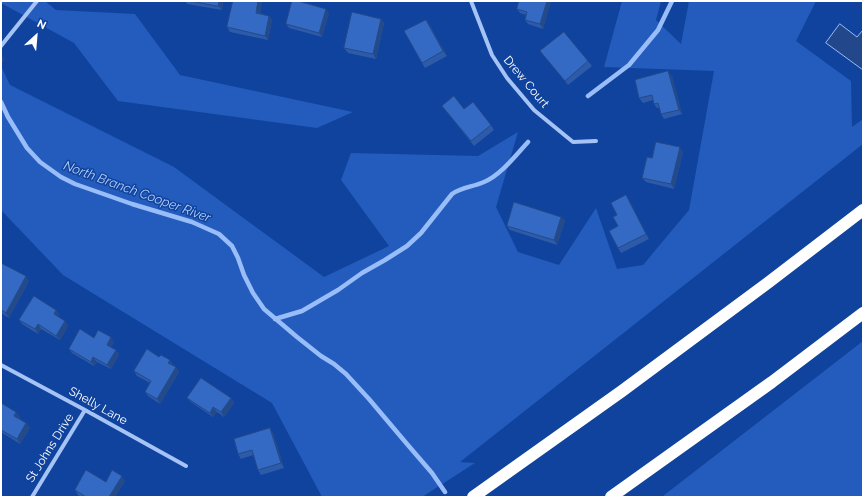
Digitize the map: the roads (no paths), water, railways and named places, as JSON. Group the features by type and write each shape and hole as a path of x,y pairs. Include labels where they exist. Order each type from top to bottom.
{"highway":[{"path":"473,497 622,391 863,210"},
{"path":"611,497 772,382 863,313"}],"street":[{"path":"1,46 38,1"},
{"name":"Drew Court","path":"471,1 492,55 507,78 534,110 573,142 596,141"},
{"name":"Shelly Lane","path":"1,365 186,466"},
{"name":"St Johns Drive","path":"32,497 85,410"}],"waterway":[{"path":"588,96 629,65 658,30 672,1"},
{"name":"North Branch Cooper River","path":"1,102 8,117 27,148 40,162 61,177 75,184 132,204 192,222 219,234 232,246 253,293 264,309 297,337 346,374 432,473 445,492"},
{"path":"275,319 302,311 407,246 421,233 452,194 480,184 496,175 528,142"}]}
